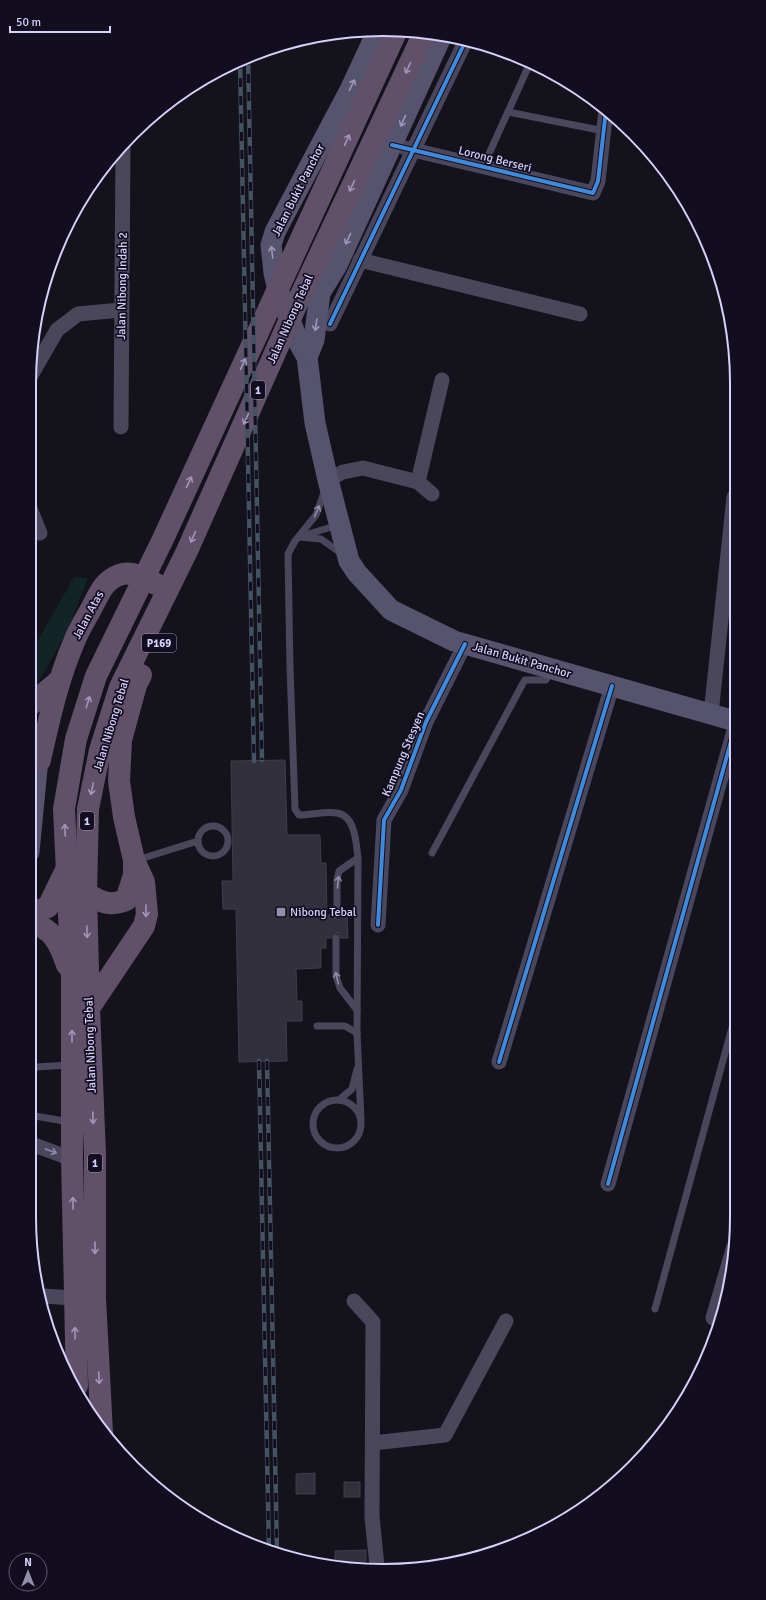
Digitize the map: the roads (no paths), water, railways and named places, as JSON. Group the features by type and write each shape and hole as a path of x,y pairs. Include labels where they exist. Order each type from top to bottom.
{"highway":[{"name":"Jalan Nibong Tebal","path":"77,1380 72,1159 72,979 64,810 76,739 96,676 163,539 394,36"},
{"name":"Jalan Nibong Tebal","path":"101,1419 95,1298 95,1154 86,893 88,809 100,750 120,688 187,550 299,299 421,38"},
{"name":"Jalan Atas","path":"36,770 60,680 74,641 102,588 110,580 120,574 128,573 141,576 158,585 167,598 166,623 160,640 136,685 121,740 119,781 124,817 134,860"},
{"path":"36,700 60,680"},
{"path":"86,893 100,902 116,904 126,900 134,875 134,860"},
{"name":"P169","path":"89,1008 144,926 147,914 144,882 134,860"},
{"path":"36,912 48,907 66,869"},
{"path":"36,925 52,934 60,945 72,979"}],"main road":[{"name":"Jalan Bukit Panchor","path":"375,36 350,90 275,232 271,245 278,290 299,343 307,357 315,422 349,561 391,610 454,641 730,719"},
{"name":"Jalan Bukit Panchor","path":"307,357 314,340 320,293 337,265 439,41"},
{"path":"278,290 288,296 299,298 310,297 320,293"},
{"path":"36,739 40,750 36,770"}],"street":[{"path":"330,324 463,46"},
{"path":"604,131 605,117"},
{"name":"Lorong Berseri","path":"392,145 593,193 598,181 604,131"},
{"name":"Jalan Nibong Indah 2","path":"121,427 121,310 124,152"},
{"path":"360,260 580,314"},
{"path":"37,365 57,330 78,314 121,310"},
{"path":"418,482 442,380"},
{"path":"328,480 343,472 363,468 418,482 432,494"},
{"path":"36,523 40,533"},
{"path":"711,714 730,535"},
{"name":"Kampung Stesyen","path":"378,925 384,820 401,790 426,722 464,644"},
{"path":"499,1062 612,686"},
{"path":"608,1184 730,745"},
{"path":"36,1146 72,1159"},
{"path":"713,1318 724,1282"},
{"path":"46,1296 74,1298"},
{"path":"354,1301 373,1322 372,1517 377,1564"},
{"path":"373,1443 445,1435 506,1321"}],"lane":[{"path":"484,167 527,68"},
{"path":"508,112 604,131"},
{"path":"328,480 316,515 288,554 295,809 299,815 338,813 348,819 354,830 358,858 357,1033 361,1120 359,1135 348,1146 333,1148 320,1141 315,1134 314,1118 324,1105 331,1101 339,1100 347,1102 354,1107 361,1120"},
{"path":"299,537 339,524"},
{"path":"299,537 321,539 333,546 349,561"},
{"path":"432,853 525,680 546,680 550,668"},
{"path":"210,826 220,828 226,835 227,840 224,850 215,855 205,854 201,850 198,841 201,831 210,826"},
{"path":"134,860 198,841"},
{"path":"337,915 337,880 339,871 358,858"},
{"path":"336,938 336,976 340,988 358,1010"},
{"path":"317,1026 345,1026 357,1033"},
{"path":"655,1309 730,1035"},
{"path":"339,1100 352,1089 359,1063"},
{"path":"36,1067 72,1065"},
{"path":"36,1116 72,1122"}],"railway":[{"path":"248,63 262,760"},
{"path":"240,67 254,761"},
{"path":"259,1061 269,1545"},
{"path":"267,1061 277,1548"}],"place":[{"name":"Nibong Tebal","path":"281,912"}]}
